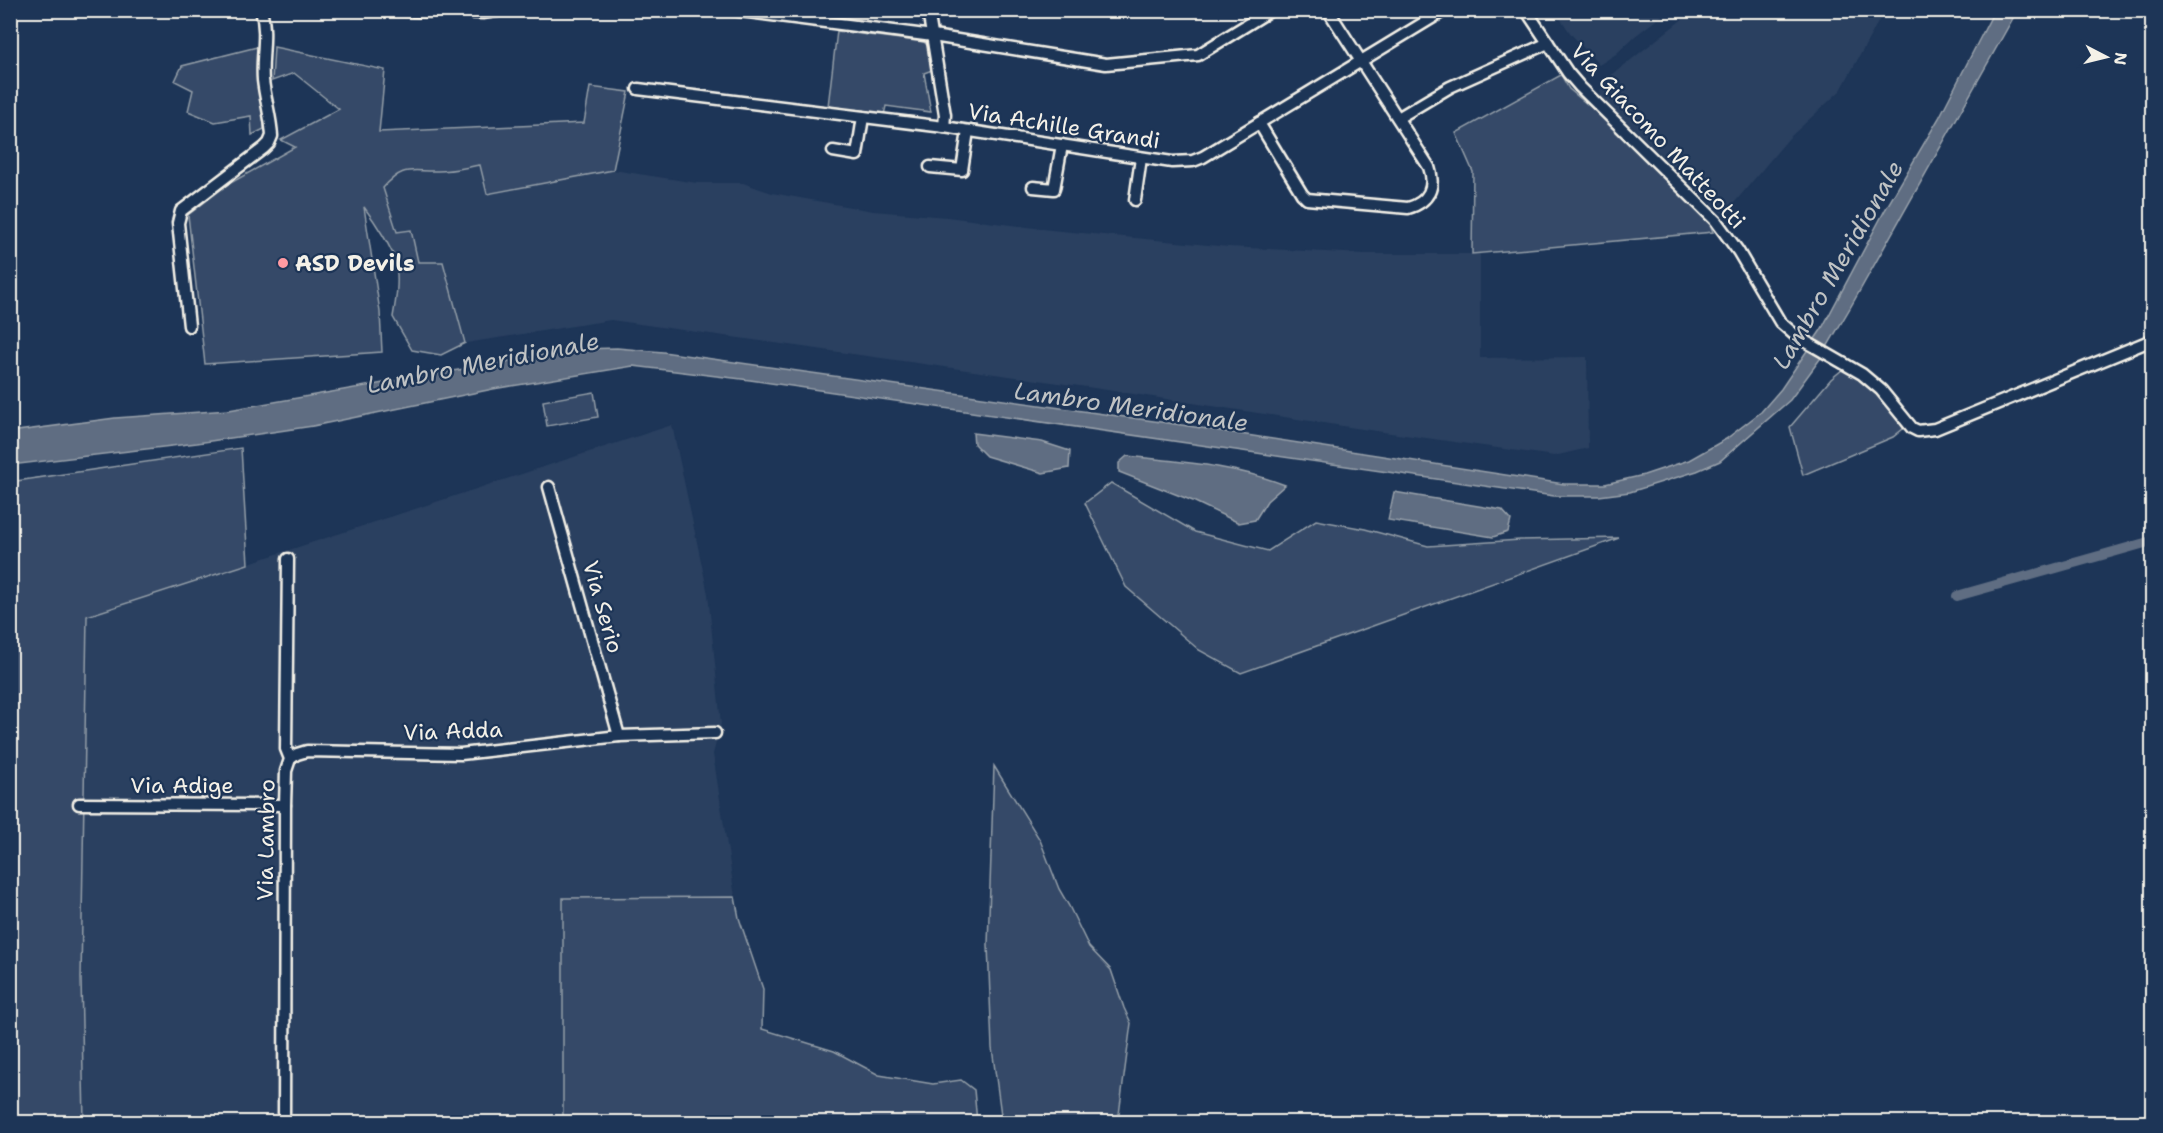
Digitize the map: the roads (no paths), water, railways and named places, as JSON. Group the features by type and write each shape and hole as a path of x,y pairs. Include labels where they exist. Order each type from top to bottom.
{"street":[{"path":"189,326 178,223 180,211 264,148 270,143 272,136 262,60 266,32 261,10"},
{"path":"387,10 483,13 503,10"},
{"path":"732,10 933,36 1106,64 1197,55 1271,10"},
{"path":"928,10 945,115 944,127"},
{"path":"1259,123 1307,199 1408,208 1423,202 1430,193 1432,175 1430,167 1328,10"},
{"name":"Via Achille Grandi","path":"638,88 944,127 1172,162 1193,161 1445,10"},
{"name":"Via Giacomo Matteotti","path":"1526,10 1580,87 1716,221 1738,251 1780,322 1809,344 1854,369 1881,390 1912,428 1926,431 2152,340"},
{"path":"1398,118 1450,87 1548,43"},
{"path":"833,152 857,155 863,117"},
{"path":"930,166 962,170 968,131"},
{"path":"1033,187 1054,189 1062,145"},
{"path":"1135,200 1142,158"},
{"name":"Via Serio","path":"549,488 619,736"},
{"name":"Via Lambro","path":"284,1122 285,805 286,771 290,759 286,749 288,559"},
{"name":"Via Adda","path":"290,759 302,752 313,751 461,754 619,736 716,733"},
{"name":"Via Adige","path":"79,804 285,805"}],"waterway":[{"path":"1957,596 2152,541"}],"place":[{"name":"ASD Devils","path":"283,263"}],"water label":[{"name":"Lambro Meridionale","path":"1838,265"},
{"name":"Lambro Meridionale","path":"483,363"},
{"name":"Lambro Meridionale","path":"1131,407"}]}
